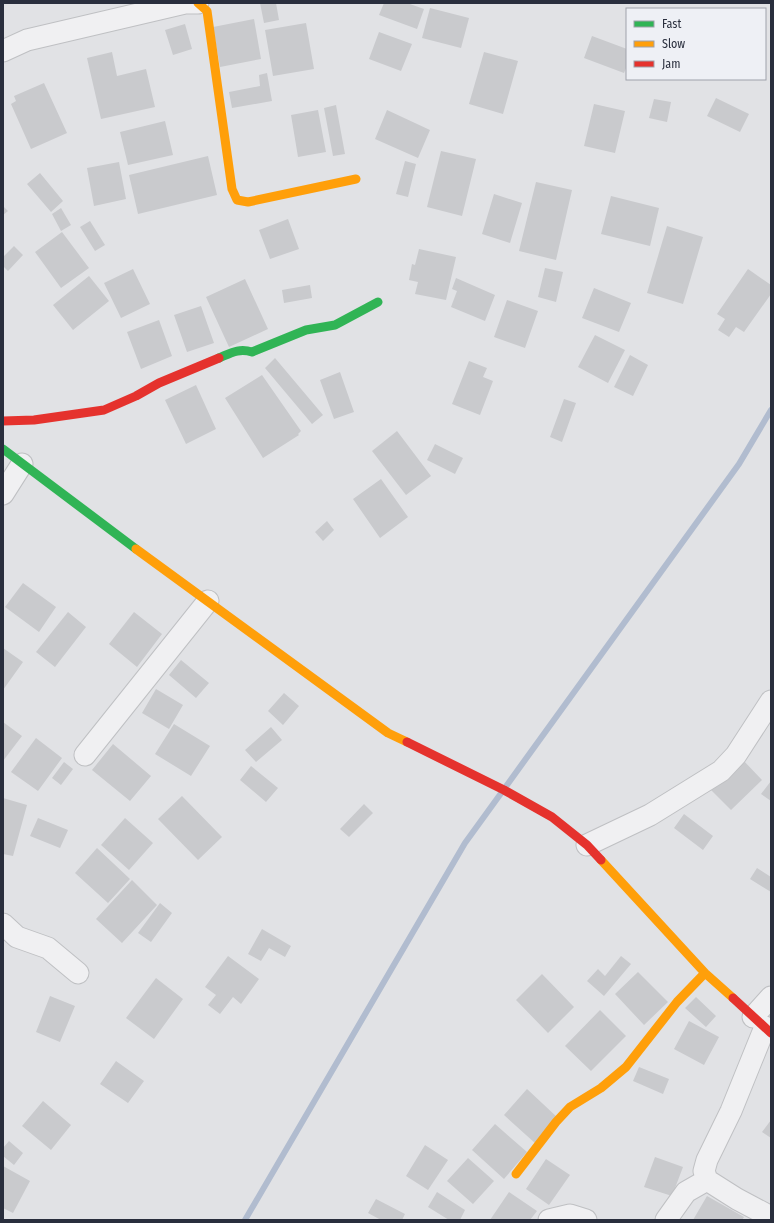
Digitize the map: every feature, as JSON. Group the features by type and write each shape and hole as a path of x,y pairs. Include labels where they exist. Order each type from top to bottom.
{"street":[{"path":"3,51 27,40 185,3 199,3 207,10 232,189 236,200 248,202 356,179"},
{"path":"3,421 34,420 104,410 136,396 159,383 238,350 252,352 306,330 335,325 378,302"},
{"path":"3,450 315,681 388,733 504,790 552,818 586,846 705,973 763,1026"},
{"path":"3,494 22,464"},
{"path":"85,755 208,602"},
{"path":"586,846 650,815 721,771 736,755 771,701"},
{"path":"4,928 17,937 48,948 78,973"},
{"path":"516,1174 556,1122 570,1107 601,1088 626,1067 677,1002 705,973"},
{"path":"771,997 763,1026 731,1111 707,1160 704,1171 707,1180 737,1199 771,1217"},
{"path":"666,1220 686,1192 707,1180"},
{"path":"549,1220 570,1215 586,1220"}],"building":[{"path":"260,3 276,3 279,20 264,23"},
{"path":"384,3 407,3 424,9 417,29 379,15"},
{"path":"430,8 469,18 461,48 422,38"},
{"path":"254,19 261,59 220,67 213,27"},
{"path":"306,23 314,69 273,76 265,30"},
{"path":"185,24 192,49 173,55 165,30"},
{"path":"379,32 412,44 401,71 369,59"},
{"path":"592,36 626,49 626,68 624,73 584,58"},
{"path":"112,52 117,76 146,69 155,107 101,119 87,58"},
{"path":"484,52 518,61 503,114 469,104"},
{"path":"267,73 272,101 232,108 229,92 260,86 259,75"},
{"path":"44,83 67,133 31,149 11,104 16,101 14,96"},
{"path":"716,98 749,114 740,132 707,116"},
{"path":"654,99 671,102 667,122 649,118"},
{"path":"594,104 625,111 615,153 584,146"},
{"path":"336,105 345,154 333,156 324,108"},
{"path":"318,110 326,152 298,157 291,115"},
{"path":"387,110 430,130 418,158 375,139"},
{"path":"165,121 173,155 128,165 120,132"},
{"path":"441,151 476,159 462,216 427,207"},
{"path":"208,156 217,195 138,214 129,175"},
{"path":"405,161 416,164 408,197 396,194"},
{"path":"119,162 126,199 94,206 87,168"},
{"path":"40,173 63,201 51,212 27,184"},
{"path":"536,182 572,190 556,260 519,251"},
{"path":"494,194 522,203 510,243 482,234"},
{"path":"611,196 659,208 650,246 601,234"},
{"path":"3,206 8,211 3,215"},
{"path":"61,208 71,225 61,231 52,214"},
{"path":"288,219 299,249 270,259 259,230"},
{"path":"90,221 105,245 95,251 80,227"},
{"path":"667,226 703,237 683,304 647,293"},
{"path":"62,232 89,268 61,288 35,252"},
{"path":"14,246 23,255 8,271 3,266 3,257"},
{"path":"419,249 456,257 446,300 415,294 418,282 409,280 412,264 415,265"},
{"path":"545,268 563,272 556,302 538,297"},
{"path":"133,269 150,304 121,318 104,283"},
{"path":"748,269 771,285 771,294 744,332 736,327 729,337 718,330 725,319 717,314"},
{"path":"89,276 109,301 73,330 53,305"},
{"path":"456,278 495,295 485,321 451,307 457,291 452,289"},
{"path":"245,279 268,329 229,347 206,297"},
{"path":"310,285 312,298 284,303 282,290"},
{"path":"594,288 631,303 619,332 582,318"},
{"path":"507,300 538,311 525,348 494,337"},
{"path":"201,306 214,343 187,352 174,315"},
{"path":"159,320 172,356 141,369 127,332"},
{"path":"595,335 625,350 608,383 578,367"},
{"path":"630,355 648,365 633,396 614,387"},
{"path":"275,358 323,415 312,424 265,368"},
{"path":"469,361 487,368 483,377 493,381 480,415 452,404"},
{"path":"340,372 354,412 334,419 320,380"},
{"path":"262,375 301,431 298,434 299,435 263,458 225,398"},
{"path":"196,385 216,429 186,444 165,400"},
{"path":"564,399 576,403 562,442 550,437"},
{"path":"397,431 431,476 406,495 372,451"},
{"path":"435,444 463,458 455,474 427,460"},
{"path":"381,479 408,517 380,538 353,499"},
{"path":"327,521 334,530 323,541 315,532"},
{"path":"23,583 56,607 39,632 5,607"},
{"path":"68,612 86,627 55,667 36,652"},
{"path":"134,612 162,634 137,667 109,644"},
{"path":"3,648 23,662 3,690"},
{"path":"181,660 209,683 196,698 169,675"},
{"path":"156,689 183,705 169,729 142,713"},
{"path":"284,693 299,706 283,725 268,711"},
{"path":"3,722 22,736 3,761"},
{"path":"174,724 210,746 191,776 155,754"},
{"path":"271,727 282,740 256,762 245,750"},
{"path":"36,738 62,758 38,791 11,772"},
{"path":"113,744 151,776 130,801 92,770"},
{"path":"742,759 762,780 731,810 711,790"},
{"path":"64,762 73,769 61,785 52,778"},
{"path":"251,766 278,788 266,802 240,780"},
{"path":"771,781 771,801 761,794"},
{"path":"182,796 222,837 198,860 158,819"},
{"path":"3,798 27,805 13,856 3,854"},
{"path":"364,804 373,813 349,837 340,829"},
{"path":"684,814 713,836 703,850 674,828"},
{"path":"38,818 68,830 60,848 30,836"},
{"path":"125,818 153,843 129,870 101,845"},
{"path":"97,848 130,879 108,903 75,873"},
{"path":"757,868 771,877 771,892 750,879"},
{"path":"132,880 157,905 122,943 96,919"},
{"path":"160,903 172,913 151,942 138,933"},
{"path":"262,929 291,946 285,957 269,948 261,961 248,954"},
{"path":"228,956 259,979 241,1004 233,997 220,1014 208,1005 216,995 205,987"},
{"path":"621,956 631,964 604,996 587,981 598,969 605,976"},
{"path":"638,972 668,1002 644,1025 615,994"},
{"path":"542,974 574,1007 548,1033 516,1000"},
{"path":"156,978 183,999 154,1039 126,1018"},
{"path":"50,996 75,1006 60,1042 36,1032"},
{"path":"696,997 716,1016 706,1027 685,1008"},
{"path":"600,1010 626,1036 591,1071 565,1046"},
{"path":"689,1021 719,1037 704,1065 674,1049"},
{"path":"116,1061 144,1081 128,1103 100,1084"},
{"path":"639,1067 669,1079 663,1094 633,1081"},
{"path":"527,1089 558,1118 536,1144 504,1115"},
{"path":"43,1101 71,1125 51,1150 22,1126"},
{"path":"771,1120 771,1138 762,1132"},
{"path":"495,1124 527,1152 504,1179 472,1150"},
{"path":"9,1141 23,1153 14,1165 3,1156 3,1148"},
{"path":"425,1145 448,1160 428,1190 406,1176"},
{"path":"655,1157 683,1167 672,1196 644,1187"},
{"path":"468,1158 494,1181 473,1204 447,1181"},
{"path":"546,1159 570,1175 549,1205 526,1189"},
{"path":"3,1166 30,1181 13,1213 3,1208"},
{"path":"437,1192 465,1210 460,1220 449,1220 428,1207"},
{"path":"509,1192 537,1211 530,1220 490,1220"},
{"path":"707,1196 744,1217 742,1220 693,1220"},
{"path":"376,1199 405,1214 402,1220 381,1220 368,1213"}],"waterway":[{"path":"245,1220 465,843 739,464 771,410"}],"traffic: fast":[{"path":"219,358 239,351 252,352 306,330 335,325 378,302"},
{"path":"3,449 136,549"}],"traffic: slow":[{"path":"198,3 207,11 232,189 237,200 248,202 356,179"},
{"path":"136,549 388,733 407,742"},
{"path":"601,860 705,973 733,998"},
{"path":"516,1174 556,1122 570,1107 601,1088 626,1067 677,1002 705,973"}],"traffic: jam":[{"path":"3,421 34,420 104,410 136,396 159,383 219,358"},
{"path":"407,742 504,790 552,817 587,845 601,860"},
{"path":"733,998 771,1033"}]}
